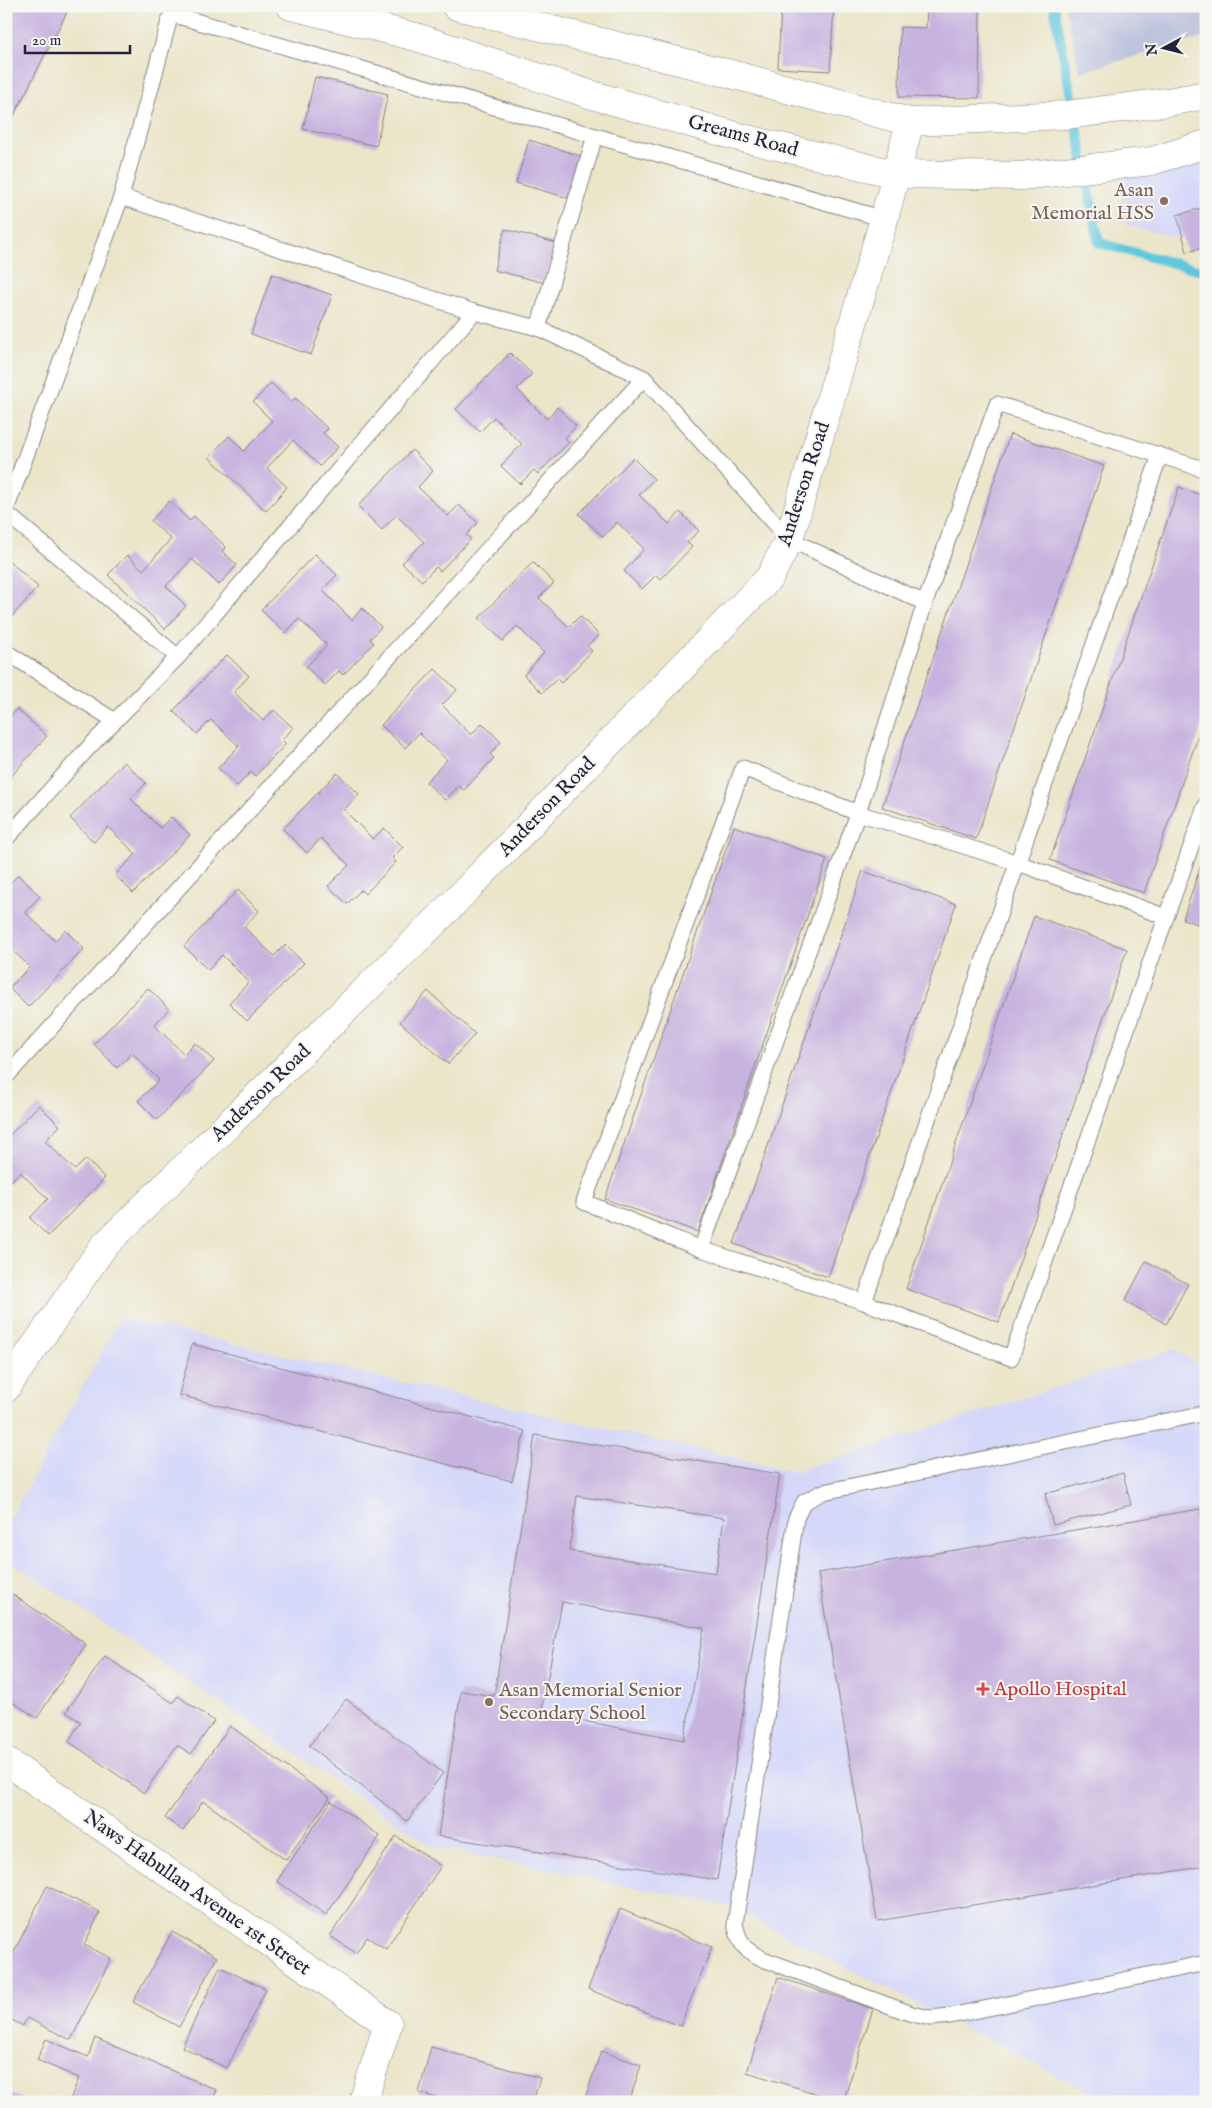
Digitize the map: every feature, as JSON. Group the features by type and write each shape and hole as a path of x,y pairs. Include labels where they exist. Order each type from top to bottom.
{"street":[{"name":"Greams Road","path":"291,6 416,38 589,94 743,138 895,174 1021,176 1152,161 1206,144"},
{"path":"456,6 727,73 910,122 1066,115 1168,102 1206,95"},
{"name":"Anderson Road","path":"6,1388 103,1247 446,911 770,577 789,539 884,219 910,122"},
{"name":"Naws Habullan Avenue 1st Street","path":"6,1761 388,2024 363,2102"}],"lane":[{"path":"178,657 6,512 121,197 171,14 884,219"},
{"path":"538,328 595,136"},
{"path":"121,197 474,312 538,328 644,378 789,539 925,603"},
{"path":"6,839 115,721 178,657 474,312"},
{"path":"6,1077 644,378"},
{"path":"701,1249 858,813 925,603 997,404 1206,470"},
{"path":"864,1302 1160,455"},
{"path":"6,652 115,721"},
{"path":"1166,917 1018,863 858,813 743,768 584,1202 701,1249 864,1302 1011,1358 1206,804"},
{"path":"1206,1413 823,1492 804,1502 796,1518 735,1924 739,1942 748,1952 762,1959 912,2014 931,2018 950,2016 1206,1963"}],"shaded area":[{"path":"1065,6 1206,6 1206,37 1080,72"},
{"name":"Asan Memorial HSS","path":"1206,153 1206,245 1126,225 1120,177"},
{"path":"121,1318 795,1472 1175,1349 1206,1371 1206,2102 1109,2102 727,1906 432,1846 6,1558 6,1525"}],"building":[{"path":"6,6 70,6 6,131"},
{"path":"781,6 834,6 830,71 778,68"},
{"path":"927,6 980,6 979,98 899,97 900,27 926,28"},
{"path":"315,77 388,94 376,146 303,129"},
{"path":"529,140 581,156 568,198 516,183"},
{"path":"1206,207 1205,261 1202,248 1187,252 1177,215"},
{"path":"505,229 556,243 545,283 494,270"},
{"path":"272,274 332,295 311,355 251,334"},
{"path":"510,353 532,374 517,389 547,419 557,407 576,426 565,438 569,442 538,474 534,470 520,484 501,466 522,444 494,417 480,432 456,409"},
{"path":"271,383 291,402 295,398 328,429 323,433 338,447 320,466 293,440 267,468 287,487 266,511 209,457 229,436 244,451 272,421 253,402"},
{"path":"1010,434 1104,466 976,839 882,807"},
{"path":"412,450 433,471 418,487 448,516 459,505 478,523 466,535 471,539 440,571 436,567 422,581 402,563 424,542 396,515 382,530 358,506"},
{"path":"633,458 654,479 639,495 669,524 680,512 699,531 687,542 692,547 661,579 656,575 642,589 624,571 644,549 617,522 603,537 579,514"},
{"path":"1179,487 1206,497 1206,713 1144,893 1050,860"},
{"path":"169,501 190,521 194,516 226,547 222,551 237,565 219,585 192,559 166,586 186,606 165,629 108,575 127,555 143,570 171,539 151,521"},
{"path":"315,554 337,575 322,590 352,620 362,608 381,627 370,639 374,643 343,675 339,671 325,685 306,667 327,645 299,619 285,633 261,610"},
{"path":"6,558 38,587 6,623"},
{"path":"533,562 554,583 539,598 569,627 580,616 599,635 587,646 592,651 561,683 557,679 542,693 524,675 544,653 517,626 503,641 479,618"},
{"path":"227,655 249,676 234,692 263,721 274,710 293,728 282,740 286,744 255,776 251,772 237,786 218,768 239,746 211,720 197,734 173,711"},
{"path":"435,669 457,690 442,705 471,735 482,723 501,742 490,754 494,758 464,790 459,786 445,800 426,782 447,760 419,733 405,748 381,725"},
{"path":"17,709 47,736 6,782 6,721"},
{"path":"124,762 146,783 131,799 160,828 171,817 190,835 133,893 115,875 136,854 108,827 94,842 70,818"},
{"path":"337,773 359,794 344,810 373,839 384,828 403,847 392,858 396,862 365,894 361,890 347,904 328,886 349,865 321,838 307,853 283,829"},
{"path":"734,826 827,859 698,1232 605,1199"},
{"path":"1206,853 1206,927 1183,919"},
{"path":"863,871 956,904 828,1277 734,1244"},
{"path":"18,875 40,896 25,912 55,941 65,930 84,949 28,1007 9,988 30,967 6,944 6,888"},
{"path":"238,890 259,911 244,927 274,956 285,945 304,963 247,1021 229,1003 249,982 222,955 208,970 184,946"},
{"path":"1034,916 1127,949 999,1322 906,1289"},
{"path":"148,988 169,1009 154,1025 184,1054 195,1043 214,1061 157,1120 138,1101 159,1080 132,1053 117,1068 94,1044"},
{"path":"428,991 475,1034 448,1064 400,1022"},
{"path":"39,1105 60,1126 45,1141 75,1170 86,1159 105,1178 48,1236 30,1218 48,1199 20,1172 8,1184 6,1182 6,1139"},
{"path":"1146,1261 1188,1284 1166,1324 1125,1301"},
{"path":"192,1344 525,1431 512,1481 179,1395"},
{"path":"535,1435 780,1474 717,1880 438,1836 461,1691 494,1696","holes":["577,1496 724,1518 716,1573 569,1551","562,1602 704,1628 684,1740 541,1713"]},
{"path":"1123,1473 1131,1505 1053,1525 1045,1494"},
{"path":"1200,1509 1206,1541 1206,1866 877,1921 818,1573"},
{"path":"6,1590 86,1644 37,1718 6,1698"},
{"path":"105,1656 173,1703 178,1696 214,1721 191,1754 177,1745 144,1793 68,1741 81,1722 66,1712"},
{"path":"346,1699 443,1773 407,1821 309,1746"},
{"path":"230,1726 330,1798 286,1860 203,1801 183,1831 165,1818"},
{"path":"331,1801 380,1836 326,1915 277,1881"},
{"path":"396,1836 441,1866 386,1949 367,1937 356,1953 330,1936"},
{"path":"47,1886 100,1912 84,1945 111,1958 71,2040 27,2018 23,2026 6,2017 6,1968"},
{"path":"620,1909 712,1947 680,2026 588,1989"},
{"path":"172,1932 217,1957 179,2027 133,2002"},
{"path":"220,1967 266,1989 227,2068 182,2047"},
{"path":"778,1977 873,2009 843,2102 747,2072"},
{"path":"95,2038 217,2090 212,2102 69,2102 79,2078 37,2060 46,2039 88,2057"},
{"path":"431,2047 540,2078 533,2102 451,2102 419,2093"},
{"path":"601,2051 641,2065 629,2102 584,2102"},
{"path":"6,2092 30,2102 6,2102"}],"waterway":[{"path":"1054,6 1099,243 1206,272"}],"place":[{"name":"Asan Memorial HSS","path":"1164,201"},
{"name":"Apollo Hospital","path":"983,1689"},
{"name":"Asan Memorial Senior Secondary School","path":"489,1702"}]}
